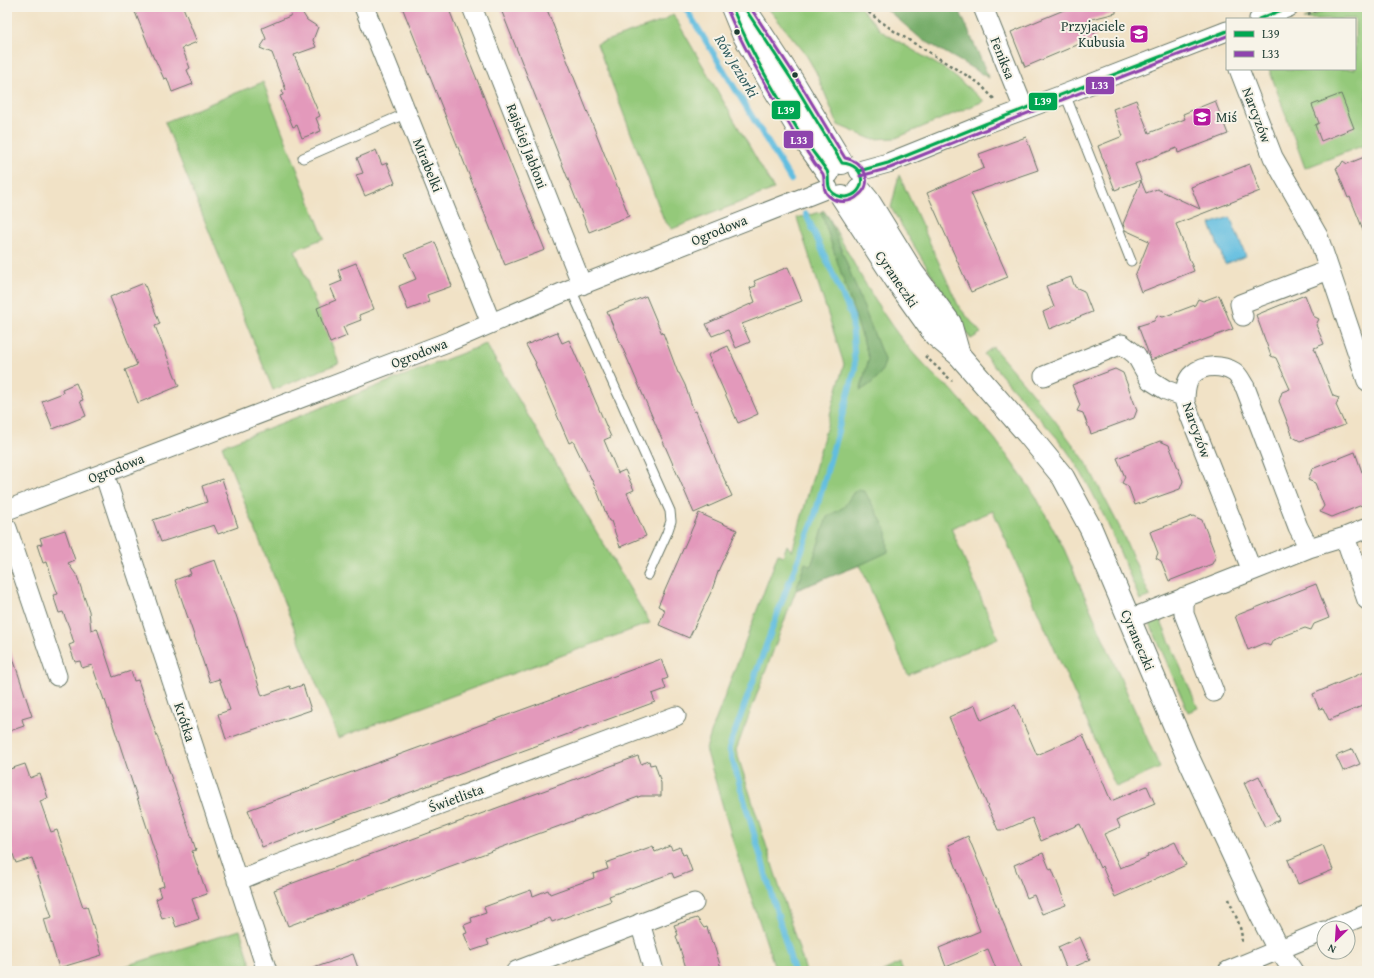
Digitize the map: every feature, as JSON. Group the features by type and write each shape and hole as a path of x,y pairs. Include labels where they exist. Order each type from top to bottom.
{"street":[{"name":"Mirabelki","path":"364,7 491,323"},
{"name":"Rajskiej Jabłoni","path":"472,7 577,287"},
{"name":"Cyraneczki","path":"732,7 742,34 806,142 843,180 868,200 913,273 950,323 959,355 1063,477 1091,529 1187,755 1260,913 1279,950"},
{"name":"Cyraneczki","path":"744,7 806,102 843,180"},
{"name":"Feniksa","path":"983,7 1016,112"},
{"path":"1264,18 1298,11"},
{"name":"Ogrodowa","path":"7,510 402,360 577,287 843,180 1016,112 1226,34"},
{"name":"Narcyzów","path":"1239,70 1273,157 1318,236 1367,381"},
{"path":"1243,316 1240,304 1330,270"},
{"path":"1044,376 1122,344 1136,355 1150,380 1166,390 1185,397"},
{"name":"Narcyzów","path":"1252,571 1185,403 1185,391 1188,381 1193,374 1207,367 1221,367 1236,373 1245,387 1298,527 1310,548"},
{"name":"Krótka","path":"104,472 267,971"},
{"path":"1130,619 1310,548 1345,537 1367,528"},
{"path":"8,530 57,676"},
{"path":"1345,537 1367,600"},
{"path":"1184,597 1184,614 1214,692"},
{"name":"Świetlista","path":"237,881 676,716"},
{"path":"516,971 694,903"},
{"path":"1352,920 1367,914"},
{"path":"640,923 654,971"},
{"path":"1228,971 1316,934"},
{"path":"1279,950 1293,971"}],"lane":[{"path":"1065,94 1131,261"},
{"path":"303,158 407,113"},
{"path":"577,287 670,511 671,521 667,533 648,575"}],"path":[{"path":"866,7 868,12 894,31 979,83 1016,112"},
{"path":"1298,11 1325,7"},
{"path":"924,354 958,386"},
{"path":"1226,893 1238,922 1243,939 1239,951 1246,964"}],"green space":[{"path":"767,7 860,7 881,31 948,71 984,101 896,138 871,139 838,125 816,72 805,53"},
{"path":"884,7 958,7 989,78 920,38"},
{"path":"1334,7 1367,7 1367,144 1305,168 1269,70 1356,70 1356,18 1306,18"},
{"path":"673,14 774,189 672,229 664,220 597,44 663,21"},
{"path":"263,82 324,238 295,250 339,363 273,390 165,122"},
{"path":"899,175 959,307 981,333 971,339 891,208"},
{"path":"823,210 829,218 861,277 898,334 927,368 950,388 995,439 1035,495 1064,549 1160,768 1116,787 993,511 951,528 998,638 908,675 860,565 796,590 736,750 806,971 776,971 739,861 706,749 778,554 783,556 787,545 792,552 844,364 797,218 821,212"},
{"path":"823,210 829,218 885,362 876,379 860,391 869,358 821,212"},
{"path":"486,344 650,623 338,738 222,446"},
{"path":"993,347 1053,418 1086,462 1119,526 1150,596 1140,600 1115,541 1088,484 1065,448 984,354"},
{"path":"858,489 865,492 887,532 888,552 860,565 796,590 805,563 811,566 827,517 844,507 853,493"},
{"path":"1159,617 1198,708 1188,712 1149,621"},
{"path":"240,930 253,971 110,971"},
{"path":"900,963 903,971 883,971"}],"water":[{"path":"1230,217 1246,256 1225,264 1210,224"}],"building":[{"path":"133,7 183,7 197,42 182,48 190,68 187,70 193,84 172,92 167,78 164,79 154,59"},
{"path":"293,7 299,7 307,20 318,27 313,40 316,47 294,55 320,116 316,118 321,131 302,138 297,125 293,127 280,96 283,95 282,91 286,90 272,53 260,48 266,39 262,28 290,16"},
{"path":"402,7 448,7 545,250 505,265"},
{"path":"500,7 546,7 629,216 589,232"},
{"path":"1071,7 1116,7 1116,13 1088,20 1096,37 1025,67 1011,32"},
{"path":"1341,94 1354,128 1321,141 1315,125 1319,123 1312,105"},
{"path":"1136,100 1149,133 1185,119 1183,114 1215,101 1228,134 1178,153 1177,148 1135,164 1141,180 1115,190 1098,146 1123,136 1113,109"},
{"path":"1026,137 1038,170 971,193 1008,277 971,292 927,193 984,168 979,154"},
{"path":"376,150 382,165 387,163 395,183 365,196 356,175 363,173 357,158"},
{"path":"1367,156 1366,237 1350,197 1348,198 1336,168 1340,166 1343,161 1347,164"},
{"path":"1250,164 1260,191 1176,224 1194,271 1141,292 1135,276 1149,241 1125,230 1123,224 1141,181 1146,193 1157,189 1200,209 1191,187"},
{"path":"435,242 452,286 427,295 429,302 408,310 399,286 416,279 405,254"},
{"path":"356,263 374,309 359,315 361,320 343,327 347,336 330,343 317,308 336,300 330,286 342,281 338,270"},
{"path":"788,267 802,301 742,324 750,342 736,348 728,330 712,336 706,324 755,302 750,288 756,286 754,281"},
{"path":"1071,277 1075,287 1084,291 1092,312 1049,329 1043,312 1054,307 1046,286"},
{"path":"144,283 160,324 155,326 179,386 138,403 125,370 137,365 110,297"},
{"path":"1219,295 1233,329 1151,360 1138,326 1154,321 1157,315 1163,317 1195,305 1198,299 1203,301"},
{"path":"1305,295 1313,316 1319,319 1316,325 1324,344 1314,348 1333,396 1339,398 1336,405 1345,425 1300,441 1293,437 1279,401 1282,392 1290,389 1276,358 1271,356 1256,315"},
{"path":"646,296 662,334 663,333 678,373 685,385 694,412 696,411 732,496 694,513 607,312"},
{"path":"557,332 562,343 569,340 611,437 604,440 618,473 625,470 634,490 627,493 646,536 620,547 611,521 609,521 598,493 573,441 569,443 535,364 536,363 526,345"},
{"path":"728,346 758,414 738,423 708,355"},
{"path":"1115,369 1123,373 1137,410 1134,418 1091,434 1083,413 1077,411 1080,405 1072,385"},
{"path":"76,383 83,400 80,401 86,416 53,429 42,401 63,393 62,389"},
{"path":"1160,441 1169,445 1183,481 1180,489 1135,505 1128,486 1122,483 1125,477 1117,458"},
{"path":"1355,452 1362,472 1367,474 1365,480 1367,484 1367,503 1332,517 1320,512 1324,506 1315,483 1308,480 1312,469"},
{"path":"222,479 238,527 218,534 214,525 161,542 153,520 207,502 202,486"},
{"path":"699,513 737,530 719,569 712,590 689,638 659,625 665,610 658,606"},
{"path":"1193,516 1202,520 1216,556 1212,564 1169,581 1161,561 1156,558 1158,553 1150,532"},
{"path":"65,530 75,560 68,563 77,576 89,611 91,630 97,628 113,677 131,671 134,681 138,680 196,850 192,851 207,894 192,899 199,919 176,927 172,916 162,919 156,899 161,897 158,888 164,886 159,864 105,700 92,665 82,668 80,661 75,662 69,645 74,643 69,627 63,612 59,613 53,595 58,594 47,562 43,563 37,545 42,544 40,538"},
{"path":"215,560 236,615 262,696 290,686 291,689 303,685 311,710 226,739 218,714 230,710 219,679 210,682 175,580 191,574 189,569"},
{"path":"1316,584 1329,618 1314,624 1311,630 1305,628 1273,640 1270,646 1264,643 1248,650 1235,616"},
{"path":"10,649 32,716 22,719 24,726 7,732 7,650"},
{"path":"661,659 668,678 663,680 666,689 652,694 655,702 262,847 248,810"},
{"path":"1367,671 1367,704 1329,720 1323,708 1319,709 1313,694"},
{"path":"975,705 981,720 1015,705 1037,755 1083,735 1111,801 1147,786 1155,804 1117,820 1120,827 1104,834 1120,868 1148,857 1147,855 1175,842 1186,865 1115,897 1102,866 1100,868 1080,824 1041,841 1032,818 1004,830 998,830 949,717"},
{"path":"1353,749 1360,764 1343,771 1336,756"},
{"path":"638,756 641,764 649,761 650,765 655,764 661,783 661,796 641,796 288,926 274,890"},
{"path":"25,764 30,778 40,774 48,798 40,801 51,832 57,830 83,907 87,906 102,955 59,968 44,919 52,917 32,858 16,863 7,837 7,770"},
{"path":"1259,776 1279,820 1265,827 1244,783"},
{"path":"968,836 1023,971 997,971 988,949 946,967 939,948 980,931 948,845"},
{"path":"1323,845 1333,870 1298,884 1288,860"},
{"path":"653,846 655,852 670,846 672,850 680,847 683,855 686,854 692,871 674,878 672,873 609,896 611,901 552,922 550,918 487,940 489,945 471,951 464,934 467,933 464,925 472,922 471,918 486,913 484,907 531,890 533,896 548,890 550,894 594,878 593,874 608,869 606,863"},
{"path":"1043,853 1050,870 1052,869 1066,905 1042,914 1034,895 1027,898 1014,865"},
{"path":"697,918 704,928 707,927 722,971 687,971 674,925"},
{"path":"1080,937 1090,960 1067,970 1058,947"},
{"path":"353,954 359,971 311,971 311,969"}],"waterway":[{"name":"Rów Jeziorki","path":"685,7 791,180"},
{"path":"794,971 729,748 785,593 813,522 855,369 852,317 806,214"}],"transit line":[{"name":"L39","path":"732,7 756,59 775,92 805,141 827,171 831,191 835,195 841,197 852,195 858,191 861,186 862,180 860,174 856,168 842,163 792,80 744,7"},
{"name":"L33","path":"727,9 734,26 760,75 798,139 823,174 825,191 833,199 844,202 856,198 864,190 866,184 865,173 857,163 845,158 796,77 750,7"},
{"name":"L39","path":"1262,18 1289,7"},
{"name":"L39","path":"859,171 888,163 1226,31"},
{"name":"L33","path":"860,176 890,168 1226,36"}],"place":[{"name":"Przyjaciele Kubusia","path":"1139,34"},
{"name":"Miś","path":"1202,117"}]}
